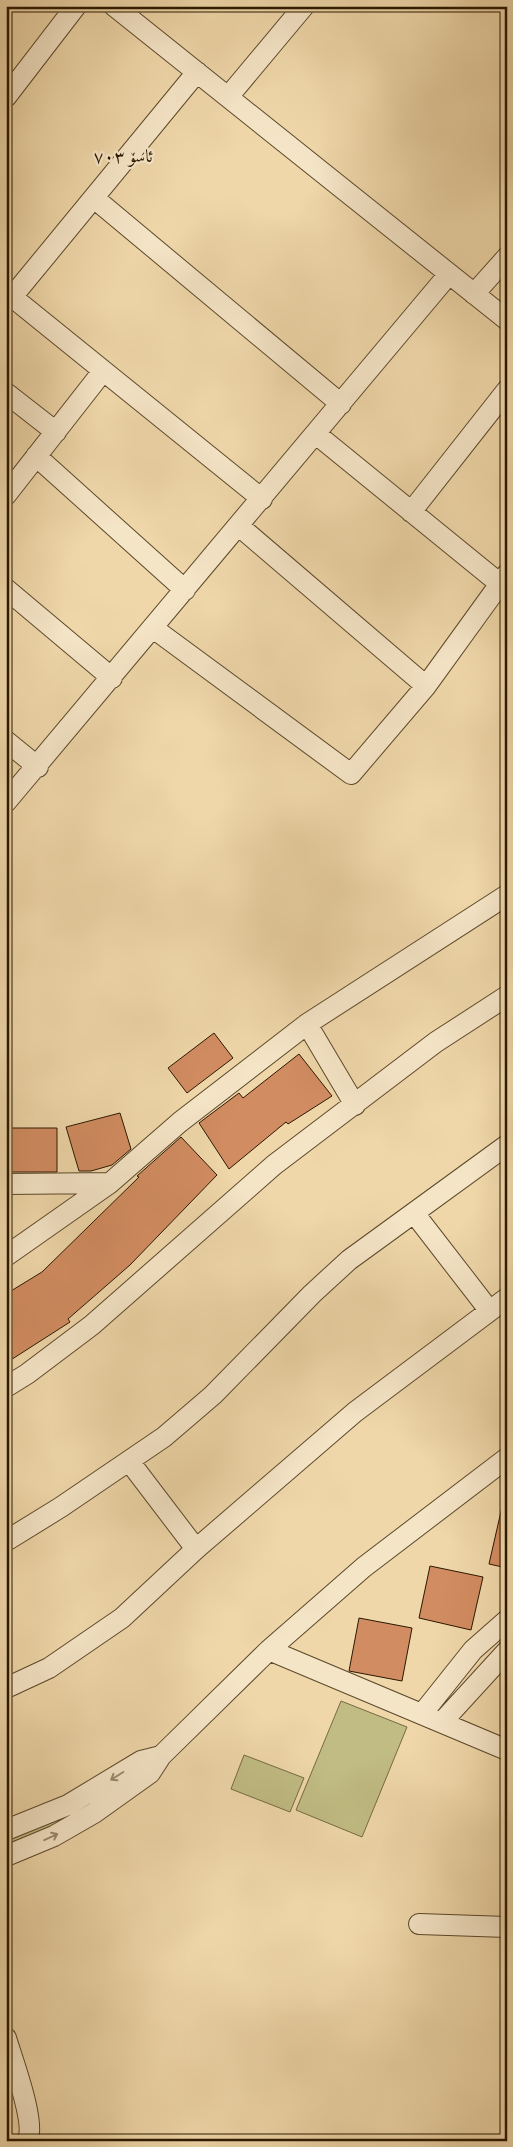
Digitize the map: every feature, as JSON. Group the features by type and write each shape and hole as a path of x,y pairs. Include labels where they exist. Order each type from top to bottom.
{"street":[{"path":"6,97 76,6"},
{"path":"114,6 507,320"},
{"path":"228,97 304,6"},
{"path":"197,72 94,198 9,295 262,499"},
{"path":"94,198 340,404"},
{"path":"474,294 507,257"},
{"path":"6,802 38,767 449,274"},
{"path":"6,494 104,371"},
{"path":"411,512 507,390"},
{"path":"6,393 56,432"},
{"path":"153,628 351,774 426,686 503,578 411,512 316,434"},
{"path":"36,456 185,590"},
{"path":"239,526 426,686"},
{"path":"6,589 112,678"},
{"path":"6,741 38,767"},
{"path":"6,1256 110,1184 180,1122 307,1024 507,895"},
{"path":"6,1387 27,1374 92,1325 274,1165 436,1042 507,996"},
{"path":"307,1024 355,1105"},
{"path":"6,1541 61,1507 164,1437 213,1396 306,1300 349,1260 507,1145"},
{"path":"6,1184 110,1184"},
{"path":"414,1213 490,1310"},
{"path":"6,1688 49,1668 122,1618 196,1549 355,1412 507,1298"},
{"path":"6,1856 54,1836 94,1813 150,1773 161,1756 269,1650 364,1567 507,1458"},
{"path":"129,1461 196,1549"},
{"path":"422,1714 474,1650 507,1620"},
{"path":"269,1650 507,1750"},
{"path":"442,1722 507,1651"},
{"path":"6,1830 68,1805 141,1761 161,1756"},
{"path":"418,1924 507,1927"},
{"path":"6,2038 30,2122 24,2139"}],"shaded area":[{"path":"341,1701 407,1727 362,1837 296,1810"},
{"path":"244,1755 304,1778 290,1812 231,1789"},
{"path":"128,1780 95,1805 38,1833 6,1844 6,1839"}],"building":[{"path":"214,1033 233,1058 187,1093 168,1068"},
{"path":"299,1054 332,1096 288,1124 286,1122 229,1169 199,1123 239,1093 243,1098"},
{"path":"120,1113 131,1149 112,1165 91,1171 79,1171 66,1127"},
{"path":"6,1128 57,1128 57,1172 6,1172"},
{"path":"181,1137 217,1175 130,1265 68,1319 70,1322 6,1363 6,1294 42,1272 139,1177 137,1176"},
{"path":"502,1507 507,1508 507,1568 489,1564"},
{"path":"430,1566 483,1577 471,1630 419,1618"},
{"path":"359,1618 412,1628 402,1681 349,1671"}],"district":[{"name":"ئاسۆ ٧٠٣","path":"123,156"}]}
